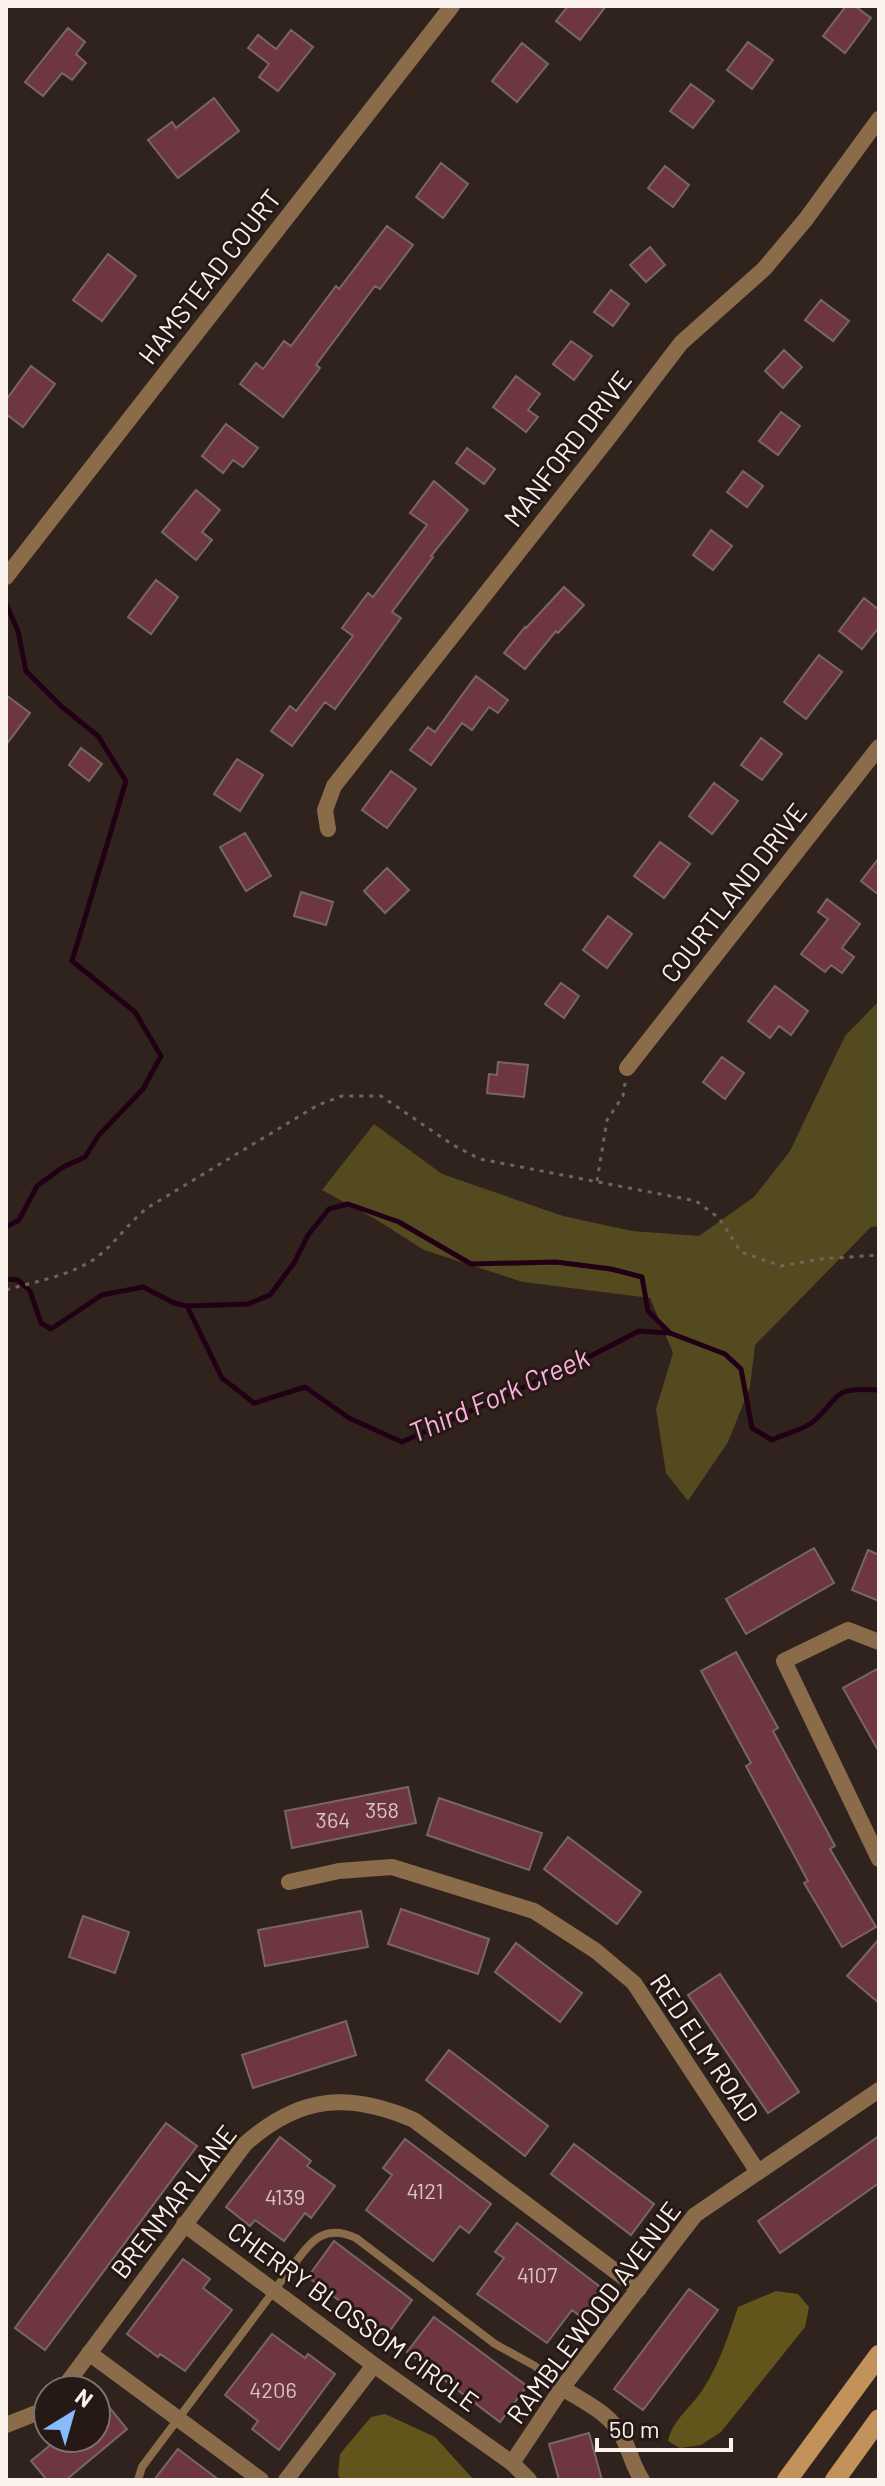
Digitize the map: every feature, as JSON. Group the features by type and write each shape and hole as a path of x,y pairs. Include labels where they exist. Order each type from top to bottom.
{"street":[{"name":"HAMSTEAD COURT","path":"6,577 452,6"},
{"name":"MANFORD DRIVE","path":"328,829 325,810 334,786 681,343 764,269 806,219 879,119"},
{"name":"COURTLAND DRIVE","path":"627,1068 879,747"},
{"path":"879,1642 848,1630 784,1661 879,1859"},
{"name":"RED ELM ROAD","path":"289,1882 339,1871 392,1867 534,1911 596,1951 634,1983 758,2172"},
{"name":"RAMBLEWOOD AVENUE","path":"512,2463 562,2388 695,2215 879,2090"},
{"name":"BRENMAR LANE","path":"74,2374 233,2158 260,2130 283,2117 325,2103 381,2106 414,2120 639,2289"},
{"name":"CHERRY BLOSSOM CIRCLE","path":"184,2224 512,2463 529,2480"},
{"path":"89,2353 261,2480"},
{"path":"787,2480 879,2355"},
{"path":"286,2480 374,2365"},
{"path":"562,2388 613,2422 625,2442 633,2468 642,2480"},
{"path":"6,2425 32,2415"},
{"path":"835,2480 879,2419"}],"lane":[{"path":"138,2480 142,2467 275,2289 310,2245 331,2232 343,2232 356,2238 495,2344 535,2366 562,2388"}],"path":[{"path":"597,1181 607,1120 623,1096 627,1068"},
{"path":"6,1290 68,1271 100,1255 147,1208 318,1105 342,1096 381,1096 453,1145 480,1159 696,1201 719,1218 741,1252 781,1266 820,1259 879,1255"}],"shaded area":[{"path":"879,1001 879,1226 871,1227 755,1345 750,1387 728,1442 688,1501 666,1473 656,1409 673,1353 650,1298 523,1282 424,1250 322,1190 374,1124 442,1174 563,1216 632,1231 699,1236 754,1197 790,1151 845,1036"},
{"path":"776,2291 798,2294 809,2307 805,2327 721,2432 701,2445 680,2448 668,2441 674,2426 709,2380 738,2307"},
{"path":"385,2414 435,2437 474,2480 341,2480 338,2475 340,2454 371,2417"}],"building":[{"path":"568,6 606,6 580,40 556,21"},
{"path":"846,6 855,6 871,18 845,53 823,36"},
{"path":"68,28 85,42 76,54 86,63 72,80 62,73 43,96 25,82"},
{"path":"291,30 313,47 278,91 259,77 269,64 248,48 258,35 276,49"},
{"path":"748,42 773,60 752,89 727,70"},
{"path":"522,43 548,64 517,102 492,81"},
{"path":"691,84 714,101 693,128 670,111"},
{"path":"214,98 239,131 178,178 148,140 172,122 176,128"},
{"path":"441,163 468,184 443,218 416,197"},
{"path":"665,166 689,185 673,207 648,188"},
{"path":"387,226 413,245 380,289 375,286 316,365 320,368 283,417 240,384 256,363 263,369 284,341 291,346"},
{"path":"650,247 665,265 646,282 630,265"},
{"path":"108,254 136,276 102,321 73,300"},
{"path":"611,290 629,304 613,326 594,312"},
{"path":"821,300 849,321 833,341 805,320"},
{"path":"571,341 592,356 574,380 553,364"},
{"path":"784,350 802,367 783,388 765,371"},
{"path":"31,366 55,384 23,427 6,414 6,400"},
{"path":"516,376 540,394 528,410 538,417 526,432 493,407"},
{"path":"781,412 800,426 778,455 759,441"},
{"path":"226,424 258,448 243,467 233,460 223,473 202,456"},
{"path":"467,448 495,469 484,484 456,463"},
{"path":"743,471 763,486 747,507 727,492"},
{"path":"434,481 468,510 392,612 401,618 335,709 325,702 292,746 271,731 290,706 296,711 353,636 342,628 368,593 373,597 427,525 410,513"},
{"path":"196,490 220,510 202,532 212,540 196,560 162,532"},
{"path":"711,530 732,546 713,570 693,555"},
{"path":"156,580 178,597 151,634 128,617"},
{"path":"564,587 584,605 558,633 556,631 525,669 504,653"},
{"path":"864,598 879,610 879,627 862,649 839,631"},
{"path":"819,655 842,672 806,719 784,702"},
{"path":"476,676 508,700 498,713 489,707 472,730 462,723 431,765 410,750 428,727 435,732"},
{"path":"6,695 30,713 6,745"},
{"path":"761,738 782,754 762,780 741,765"},
{"path":"81,748 102,764 89,781 69,765"},
{"path":"237,759 263,775 240,811 214,794"},
{"path":"391,771 416,789 387,828 362,810"},
{"path":"714,783 738,801 712,834 689,816"},
{"path":"245,833 271,876 246,891 220,847"},
{"path":"660,842 690,864 664,898 634,876"},
{"path":"879,858 879,895 861,881"},
{"path":"387,868 409,890 385,913 364,891"},
{"path":"301,892 333,902 326,925 294,916"},
{"path":"827,899 860,924 842,948 854,957 842,973 831,965 825,972 801,954 828,919 818,912"},
{"path":"608,916 632,934 607,968 583,950"},
{"path":"561,983 579,996 564,1018 545,1004"},
{"path":"775,986 808,1011 791,1035 779,1026 770,1038 748,1021"},
{"path":"722,1057 744,1073 725,1099 703,1082"},
{"path":"498,1062 528,1065 524,1097 487,1093 489,1074 497,1075"},
{"path":"814,1548 834,1583 746,1634 726,1599"},
{"path":"868,1550 879,1555 879,1601 852,1590"},
{"path":"736,1652 778,1728 773,1731 835,1846 830,1849 876,1927 842,1947 804,1883 808,1881 746,1766 751,1763 701,1671"},
{"path":"879,1668 879,1752 843,1688"},
{"path":"408,1787 416,1823 292,1848 285,1811"},
{"path":"439,1798 542,1833 529,1870 427,1835"},
{"path":"568,1837 641,1892 617,1924 544,1869"},
{"path":"401,1909 489,1939 478,1974 388,1944"},
{"path":"361,1911 368,1947 265,1966 258,1930"},
{"path":"83,1916 129,1932 115,1973 69,1957"},
{"path":"879,1939 879,2003 847,1976"},
{"path":"516,1943 582,1993 560,2022 495,1972"},
{"path":"720,1974 799,2092 768,2113 688,1995"},
{"path":"346,2021 356,2055 253,2088 242,2055"},
{"path":"449,2050 548,2126 525,2156 426,2080"},
{"path":"166,2123 197,2146 45,2350 15,2328"},
{"path":"879,2136 879,2183 780,2253 758,2221"},
{"path":"280,2137 311,2161 307,2166 335,2186 311,2218 305,2213 284,2241 255,2220 250,2226 226,2207"},
{"path":"405,2139 491,2204 469,2233 460,2226 433,2261 366,2210 392,2175 383,2168"},
{"path":"574,2144 654,2204 631,2235 551,2174"},
{"path":"517,2223 603,2289 581,2317 572,2310 547,2343 477,2294 504,2258 495,2252"},
{"path":"334,2241 412,2300 386,2336 308,2277"},
{"path":"183,2259 210,2279 203,2288 232,2310 185,2371 160,2354 158,2357 127,2334"},
{"path":"689,2289 718,2310 643,2410 614,2389"},
{"path":"434,2317 527,2386 500,2422 407,2352"},
{"path":"272,2334 305,2358 308,2354 335,2374 279,2450 252,2429 258,2421 225,2395"},
{"path":"112,2411 127,2429 112,2442"},
{"path":"589,2433 602,2480 559,2480 549,2444"},
{"path":"178,2449 219,2480 154,2480"},
{"path":"40,2454 97,2454 66,2480 47,2480 31,2461"}],"waterway":[{"path":"6,604 18,631 26,671 61,706 98,736 126,781 72,961 135,1012 161,1056 143,1089 99,1135 85,1157 63,1167 37,1186 19,1220 6,1227"},
{"path":"6,1279 18,1280 30,1291 41,1323 51,1329 102,1295 143,1287 187,1306 248,1304 270,1295 294,1263 308,1235 329,1209 348,1204 399,1222 471,1264 556,1262 611,1269 642,1277 648,1311 670,1333"},
{"name":"Third Fork Creek","path":"187,1306 222,1378 254,1403 305,1387 349,1418 402,1442 577,1363 639,1331 670,1333 725,1354 741,1369 752,1428 772,1440 810,1424 845,1391 879,1390"}]}
